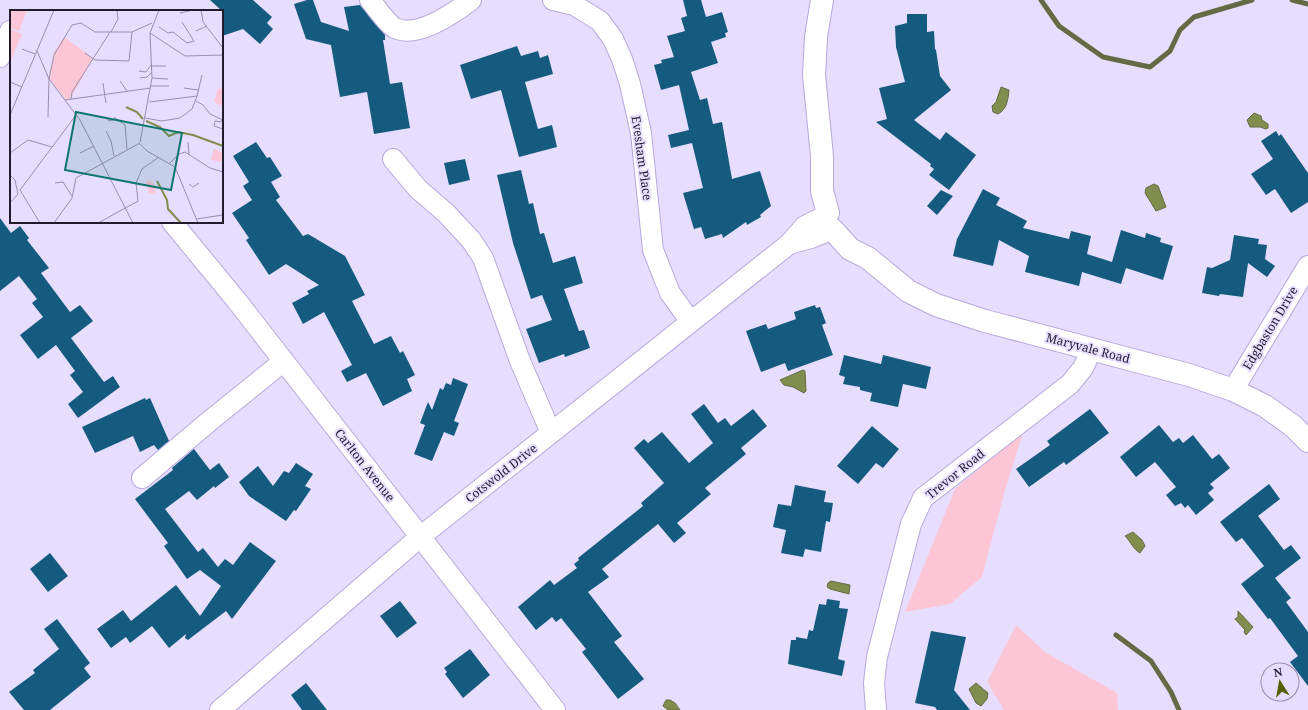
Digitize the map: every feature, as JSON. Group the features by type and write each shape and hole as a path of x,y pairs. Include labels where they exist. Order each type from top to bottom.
{"street":[{"path":"370,0 394,27 404,31 421,28 441,20 471,0"},
{"name":"Evesham Place","path":"553,0 574,5 600,21 612,39 622,59 641,132 653,250 670,293 691,322"},
{"path":"822,0 816,37 814,75 822,156 836,186 833,220"},
{"path":"0,57 7,28"},
{"path":"393,159 418,189 446,212 472,240 483,258 520,361 551,433"},
{"name":"Cotswold Drive","path":"220,710 420,537 789,244 805,226 833,220"},
{"name":"Maryvale Road","path":"833,220 857,236 868,258 908,291 936,305 985,321 1189,375 1233,390 1265,406 1293,426 1308,441"},
{"name":"Carlton Avenue","path":"173,223 284,361 555,710"},
{"name":"Edgbaston Drive","path":"1233,390 1308,266"},
{"name":"Trevor Road","path":"876,710 874,683 877,657 911,524 923,498 1070,384 1083,368 1092,349"},
{"path":"142,478 284,361"}],"shaded area":[{"path":"1001,87 1009,90 1009,94 1005,107 998,114 993,112 992,106 996,102"},
{"path":"1254,113 1261,116 1262,120 1268,124 1268,128 1250,127 1247,120"},
{"path":"1154,184 1158,186 1166,207 1156,211 1145,193 1146,188"},
{"path":"803,370 805,371 806,391 804,393 793,387 784,385 780,380"},
{"path":"1024,430 1005,490 982,577 950,604 905,612 955,489"},
{"path":"1133,532 1142,540 1145,546 1140,553 1125,536"},
{"path":"831,581 850,585 849,594 827,587 828,583"},
{"path":"1238,611 1253,627 1246,635 1244,632 1245,630 1235,619 1238,617"},
{"path":"1016,625 1045,652 1117,693 1118,710 1004,710 987,682"},
{"path":"976,683 988,693 987,699 981,706 976,703 969,689"},
{"path":"666,700 670,700 675,703 680,710 668,710 663,706"}],"building":[{"path":"210,0 253,0 272,17 267,23 273,29 260,44 243,29 223,36 223,10 221,10"},
{"path":"307,0 313,0 321,22 349,31 344,7 360,5 385,35 385,40 383,40 390,84 402,82 410,128 374,134 367,92 340,97 331,45 306,39 294,4"},
{"path":"683,0 701,0 706,17 722,12 728,32 725,33 726,37 711,42 718,63 691,72 700,100 707,98 713,124 722,122 732,179 760,171 771,206 760,215 761,217 747,225 746,222 723,238 722,234 705,239 701,227 694,229 683,193 703,188 692,143 671,148 668,135 689,130 679,85 661,90 654,65 662,63 661,60 674,57 667,36 685,31 681,18 687,16"},
{"path":"907,14 927,14 927,32 934,31 935,49 940,76 951,90 914,120 940,140 946,132 976,155 949,190 929,175 934,169 930,166 931,164 876,122 887,119 879,88 905,82 896,47 895,26 907,23"},
{"path":"517,46 521,56 538,51 540,58 548,55 553,74 525,82 538,129 552,125 557,147 519,157 501,90 471,99 460,65"},
{"path":"1276,131 1279,136 1281,134 1308,173 1308,202 1291,213 1275,189 1266,195 1251,174 1273,159 1261,141"},
{"path":"256,142 267,158 270,157 282,176 271,182 280,197 276,200 303,236 308,234 345,256 365,295 352,301 374,344 391,336 400,353 403,351 415,375 407,379 412,391 383,406 366,373 347,382 341,371 352,365 324,312 303,324 292,303 309,294 307,291 319,285 286,264 269,275 246,240 249,238 232,213 252,200 243,186 249,182 233,156"},
{"path":"465,159 470,180 449,185 444,163"},
{"path":"521,170 529,204 533,203 540,234 544,233 553,263 575,256 583,283 564,289 579,331 584,330 590,348 565,357 564,354 539,363 526,329 552,320 542,295 531,299 513,243 497,175"},
{"path":"983,189 1000,198 996,205 1027,221 1023,228 1069,239 1071,231 1091,236 1087,254 1112,262 1121,230 1145,238 1146,233 1161,238 1160,242 1173,246 1163,280 1126,268 1121,284 1082,272 1079,286 1025,272 1029,256 999,240 993,266 953,256 957,239"},
{"path":"941,190 953,196 937,215 927,206"},
{"path":"0,218 11,233 20,226 29,238 27,240 49,268 41,273 70,312 80,305 93,321 71,338 104,382 113,376 120,387 78,418 68,404 83,392 70,375 75,371 56,345 38,359 20,335 43,317 32,303 37,299 19,276 0,291"},
{"path":"1234,235 1259,239 1258,244 1267,245 1265,259 1275,266 1267,277 1248,263 1243,297 1220,294 1219,296 1202,293 1207,267 1212,268 1230,260"},
{"path":"815,305 816,308 820,307 826,323 822,325 833,355 788,371 785,363 761,372 746,331 766,324 768,329 796,319 794,312"},
{"path":"844,355 881,364 883,355 931,367 926,389 903,384 898,407 870,401 872,393 860,390 860,387 843,384 845,377 839,375"},
{"path":"453,378 468,384 454,421 459,423 454,436 444,432 432,461 414,454 425,425 420,423 428,402 432,410 440,388 443,390 446,383 451,385"},
{"path":"145,398 146,400 150,398 169,441 158,450 154,445 140,452 133,436 95,453 82,427"},
{"path":"704,404 718,423 725,418 731,426 753,409 767,426 741,448 746,454 705,488 711,494 677,523 686,533 674,543 658,524 602,569 609,577 588,592 622,636 614,642 644,679 618,699 582,652 586,649 561,618 556,622 552,617 536,630 518,607 550,580 554,585 577,568 574,564 579,560 578,558 643,506 641,503 664,483 634,448 644,439 648,443 662,432 689,463 713,443 691,414"},
{"path":"1090,409 1109,433 1066,465 1064,462 1029,487 1016,469 1050,445 1047,441"},
{"path":"1159,425 1173,442 1179,438 1183,443 1193,435 1212,459 1219,454 1230,468 1210,484 1214,488 1208,493 1214,500 1196,515 1188,505 1185,508 1181,503 1175,506 1166,495 1176,487 1155,462 1136,477 1120,457"},
{"path":"872,426 899,449 883,468 876,463 858,484 837,466"},
{"path":"194,449 210,470 219,463 229,477 215,488 214,486 197,500 189,491 165,509 198,552 203,548 218,567 225,559 233,565 250,542 276,561 232,619 226,611 188,640 185,638 186,634 169,648 152,626 130,643 126,637 111,648 97,629 123,610 131,621 176,585 200,616 221,586 200,570 187,579 164,546 168,543 135,499 173,470 172,468"},
{"path":"296,463 313,474 305,486 311,489 296,511 294,510 286,521 249,496 239,482 258,466 273,486 284,471 289,473"},
{"path":"1269,484 1280,499 1258,516 1284,550 1291,545 1301,558 1275,578 1291,598 1286,602 1308,632 1308,686 1300,675 1300,662 1290,662 1298,656 1270,618 1268,619 1241,584 1264,566 1242,538 1236,542 1220,522"},
{"path":"795,485 826,491 824,502 833,503 830,522 826,521 821,552 805,549 803,557 781,553 786,530 773,527 778,504 791,506"},
{"path":"50,553 68,576 48,592 30,569"},
{"path":"827,599 840,601 839,608 848,609 838,659 845,661 842,676 788,664 791,640 796,640 796,637 807,639 809,630 813,631 819,604 826,605"},
{"path":"400,601 417,623 397,638 380,616"},
{"path":"57,619 90,663 84,668 91,677 50,710 24,710 9,692 35,673 33,670 59,649 44,629"},
{"path":"931,631 966,637 954,690 970,710 937,710 935,707 915,703"},
{"path":"470,649 490,675 463,698 445,674 447,672 444,668"},
{"path":"306,683 327,710 302,710 291,695"}],"waterway":[{"path":"1041,0 1059,26 1103,57 1150,67 1170,51 1180,30 1194,17 1252,0"},
{"path":"1292,0 1308,4"},
{"path":"1116,635 1151,661 1171,692 1179,710"}]}
